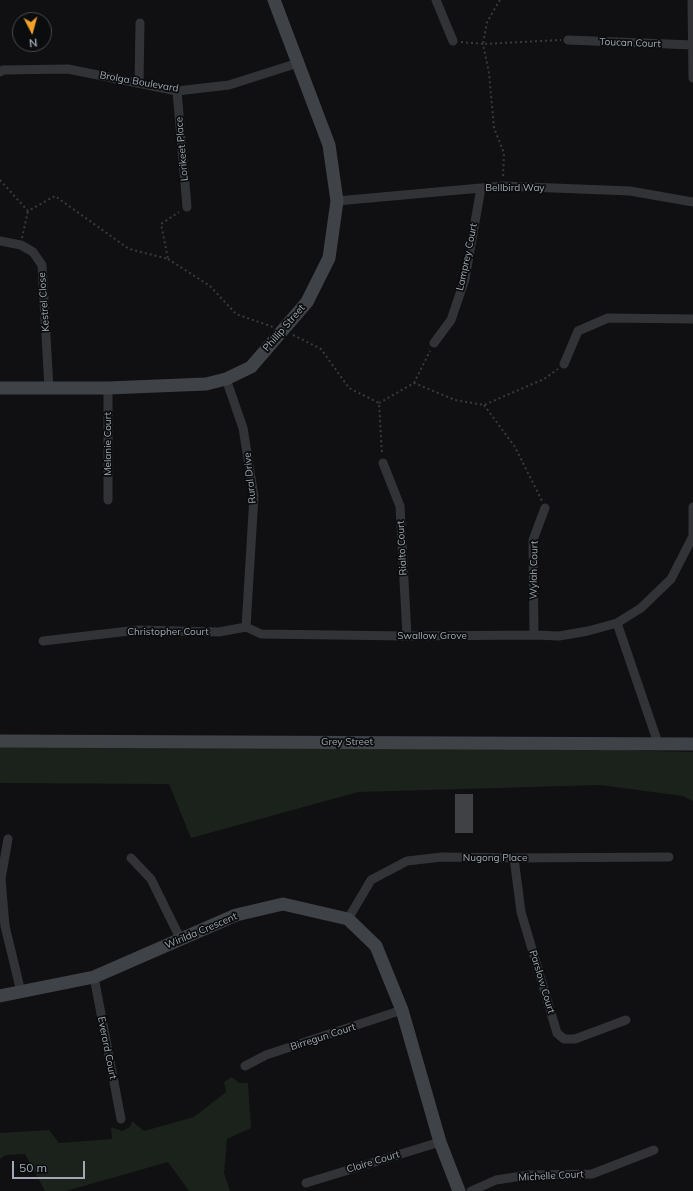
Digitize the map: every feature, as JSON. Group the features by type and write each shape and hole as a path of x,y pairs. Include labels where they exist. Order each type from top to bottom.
{"street":[{"name":"Phillip Street","path":"0,388 108,388 206,384 226,379 251,368 307,302 329,258 337,201 329,145 274,0"},
{"path":"436,0 453,41"},
{"path":"692,0 693,78"},
{"path":"139,83 140,23"},
{"name":"Toucan Court","path":"568,40 693,45"},
{"name":"Brolga Boulevard","path":"0,72 3,70 68,69 177,91 229,85 298,62"},
{"name":"Lorikeet Place","path":"177,91 187,206"},
{"name":"Bellbird Way","path":"337,201 503,186 630,190 693,202"},
{"name":"Lamprey Court","path":"434,343 451,320 465,279 481,188"},
{"name":"Kestrel Close","path":"0,241 21,245 33,252 42,265 49,389"},
{"path":"564,364 578,331 608,318 693,319"},
{"name":"Rural Drive","path":"226,379 243,428 254,496 246,628"},
{"name":"Melanie Court","path":"108,388 108,500"},
{"name":"Rialto Court","path":"383,463 400,506 407,636"},
{"name":"Swallow Grove","path":"246,628 261,634 407,636 559,636 588,631 617,623 641,608 671,579 693,536 693,507"},
{"name":"Wylah Court","path":"534,635 533,540 545,508"},
{"path":"617,623 658,743"},
{"name":"Christopher Court","path":"43,641 138,630 219,632 246,628"},
{"name":"Grey Street","path":"0,741 693,744"},
{"path":"8,839 1,879 4,918 21,992"},
{"name":"Nugong Place","path":"348,919 372,880 407,860 442,857 669,857"},
{"path":"131,858 151,879 182,940"},
{"name":"Parslow Court","path":"514,858 522,912 557,1033 564,1038 575,1039 626,1020"},
{"name":"Wirilda Crescent","path":"0,996 94,977 182,940 236,915 283,904 348,919"},
{"path":"348,919 376,946 402,1010 440,1142 459,1191"},
{"name":"Everard Court","path":"94,977 121,1119"},
{"name":"Birregun Court","path":"244,1066 266,1055 402,1010"},
{"name":"Claire Court","path":"306,1183 440,1142"},
{"name":"Michelle Court","path":"471,1191 496,1180 529,1175 592,1174 654,1150"}],"path":[{"path":"500,0 487,22 483,44 489,73 494,128 504,153 503,186"},
{"path":"453,41 483,44 568,40"},
{"path":"0,180 28,211"},
{"path":"21,245 28,211 55,196 129,249 168,259 210,286 236,314 283,330 321,349 349,388 380,403"},
{"path":"168,259 161,224 187,206"},
{"path":"380,403 414,383 434,343"},
{"path":"414,383 454,400 484,404 544,379 564,364"},
{"path":"380,403 383,463"},
{"path":"484,404 515,447 545,508"}],"shaded area":[{"path":"0,746 510,747 693,752 693,801 683,796 600,785 358,792 191,838 169,784 0,783"},
{"path":"232,1077 239,1083 248,1083 251,1128 227,1139 224,1173 230,1191 189,1191 168,1162 66,1191 45,1191 25,1154 6,1155 0,1159 0,1133 49,1130 59,1143 112,1139 111,1127 122,1131 130,1127 132,1121 144,1131 194,1117 226,1092 224,1082"}],"building":[{"path":"455,794 473,794 473,833 455,833"}]}
